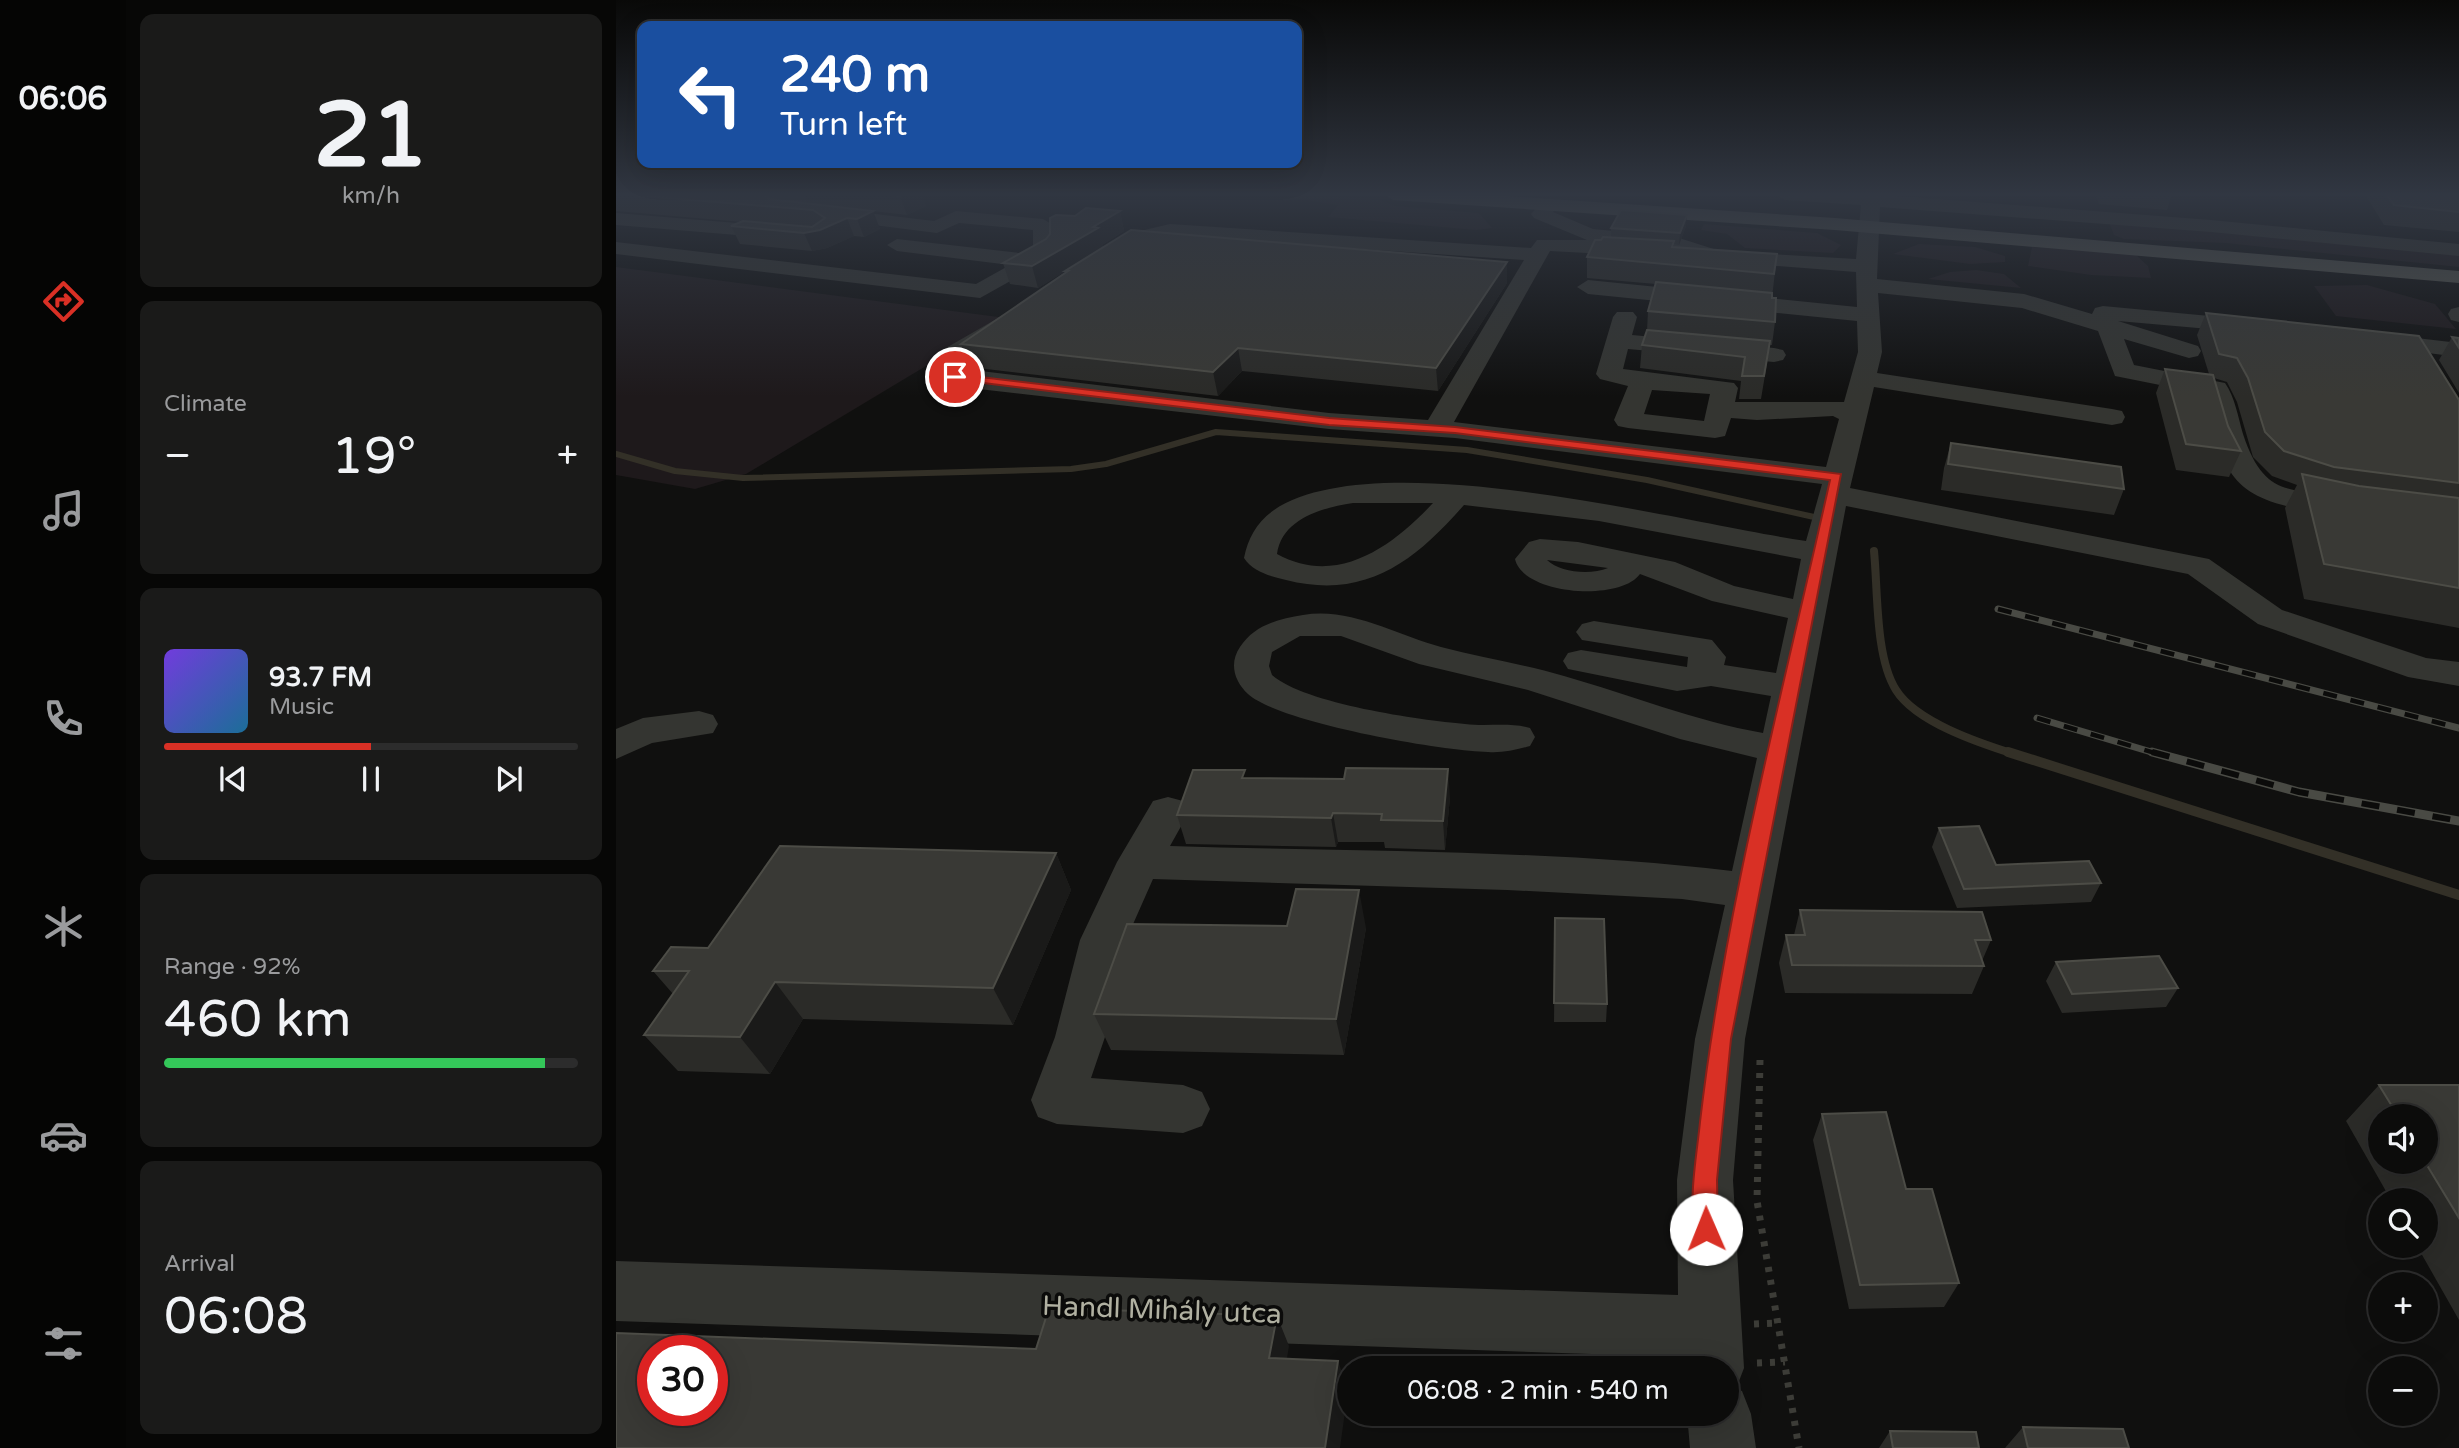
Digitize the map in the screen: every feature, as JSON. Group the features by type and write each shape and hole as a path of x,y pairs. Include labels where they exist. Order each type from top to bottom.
{"main road":[{"path":"2315,262 2459,277"}],"street":[{"path":"732,262 980,291 1020,262"},
{"path":"849,275 874,262"},
{"path":"1089,269 1101,262"},
{"path":"1436,429 1535,262"},
{"path":"1743,262 1867,289 2024,301 2189,351"},
{"path":"1711,1348 1705,1180 1720,1039 1748,890 1819,552 1870,352 1868,262"},
{"path":"1588,287 1782,273 1779,306"},
{"path":"1652,281 1779,306 1867,289"},
{"path":"1642,381 1629,420 1715,430 1725,388 1642,381 1609,374 1618,341 1652,281"},
{"path":"1030,306 948,357 943,363 944,373 998,384 1329,421 1436,429 1835,486 2199,566 2270,617 2421,669 2459,674"},
{"path":"2279,329 2103,313 2124,371 2216,388 2245,474 2258,485 2308,501 2363,509"},
{"path":"2347,337 2459,350"},
{"path":"1618,341 1774,355"},
{"path":"2414,345 2428,369"},
{"path":"1863,377 2112,417"},
{"path":"1720,409 1757,412 1838,408 1853,416"},
{"path":"1454,498 1413,540 1388,560 1360,573 1329,576 1296,573 1273,567 1260,558 1260,545 1277,523 1298,508 1366,493 1454,498 1629,516 1773,546 1819,552"},
{"path":"1353,629 1388,560"},
{"path":"1629,562 1664,569 1724,594 1807,612"},
{"path":"1516,737 1484,740 1377,722 1280,695 1263,687 1252,675 1251,662 1256,650 1284,628 1304,624 1331,624 1432,656 1556,686 1661,722 1741,743 1779,749"},
{"path":"1587,647 1677,679 1698,678 1703,673 1792,688"},
{"path":"616,746 643,731 699,724"},
{"path":"1168,812 1139,862 1103,940 1080,1037 1057,1100 1183,1109"},
{"path":"1139,862 1507,873 1682,882 1748,890"},
{"name":"Handl Mihály utca","path":"616,1291 1711,1348"},
{"path":"1720,1426 1723,1448"}],"path":[{"path":"1760,1052 1756,1202 1800,1448"}],"shaded area":[{"path":"1951,262 2005,262 2005,262 1970,264"},
{"path":"2029,262 2143,262 2148,266 2151,278 2091,275 2028,266"},
{"path":"2406,262 2459,262 2459,267"},
{"path":"616,267 1006,318 746,474 695,489 616,475"},
{"path":"1976,270 2004,274 2021,288 1928,279 1950,272"},
{"path":"2367,285 2435,304 2456,329 2336,316 2314,286"}],"building":[{"path":"1006,262 1040,262 1032,266 1003,263"},
{"path":"1080,262 1507,262 1436,368 1238,348 1213,372 961,344 1068,271 1065,271"},
{"path":"1637,262 1776,262 1774,274"},
{"path":"1656,282 1772,293 1772,298 1776,298 1775,322 1648,311"},
{"path":"2206,313 2419,336 2459,400 2459,483 2334,467 2284,451 2265,432 2248,378 2237,358 2219,354"},
{"path":"1647,330 1770,341 1764,376 1742,376 1745,357 1642,345"},
{"path":"2452,337 2459,338 2459,348"},
{"path":"2165,369 2213,375 2228,426 2241,451 2186,444"},
{"path":"1951,443 2121,467 2124,489 1948,464"},
{"path":"2302,474 2359,486 2459,498 2459,588 2324,564"},
{"path":"1346,768 1448,769 1443,821 1381,820 1382,814 1333,813 1331,818 1177,815 1193,770 1245,770 1242,778 1344,779"},
{"path":"1979,826 1996,865 2089,861 2101,883 1964,889 1939,828"},
{"path":"780,846 1056,853 993,988 775,982 740,1037 644,1035 689,971 653,971 671,947 708,948"},
{"path":"1296,889 1359,890 1336,1019 1094,1014 1127,924 1287,926"},
{"path":"1800,910 1982,912 1991,940 1975,940 1984,966 1792,965 1786,935 1805,935"},
{"path":"1555,918 1604,919 1607,1004 1554,1003"},
{"path":"2159,956 2178,988 2072,994 2056,962"},
{"path":"2379,1085 2459,1085 2459,1218 2432,1174 2438,1174 2438,1104 2391,1104"},
{"path":"1886,1112 1906,1189 1932,1189 1959,1283 1860,1285 1822,1114"},
{"path":"1049,1308 1277,1316 1269,1358 1337,1361 1337,1368 1325,1448 616,1448 616,1333 668,1335 637,1335 637,1426 728,1426 728,1337 1036,1349"},
{"path":"2023,1427 2123,1429 2129,1448 2028,1448"},
{"path":"1890,1431 1976,1432 1979,1448 1893,1448"}],"waterway":[{"path":"616,454 675,471 743,478 1071,469 1106,464 1216,432 1467,450 1647,480 1814,517"},
{"path":"1874,551 1881,642 1884,660 1896,690 1918,712 1949,730 2012,753"},
{"path":"2008,752 2012,753"},
{"path":"2012,753 2459,895"}],"railway":[{"path":"1998,609 2459,728"},
{"path":"2037,718 2158,754"},
{"path":"2152,752 2299,792 2459,821"}],"route":[{"path":"955,377 1329,421 1455,430 1837,477 1748,890 1720,1039 1705,1180 1706,1229"}]}
